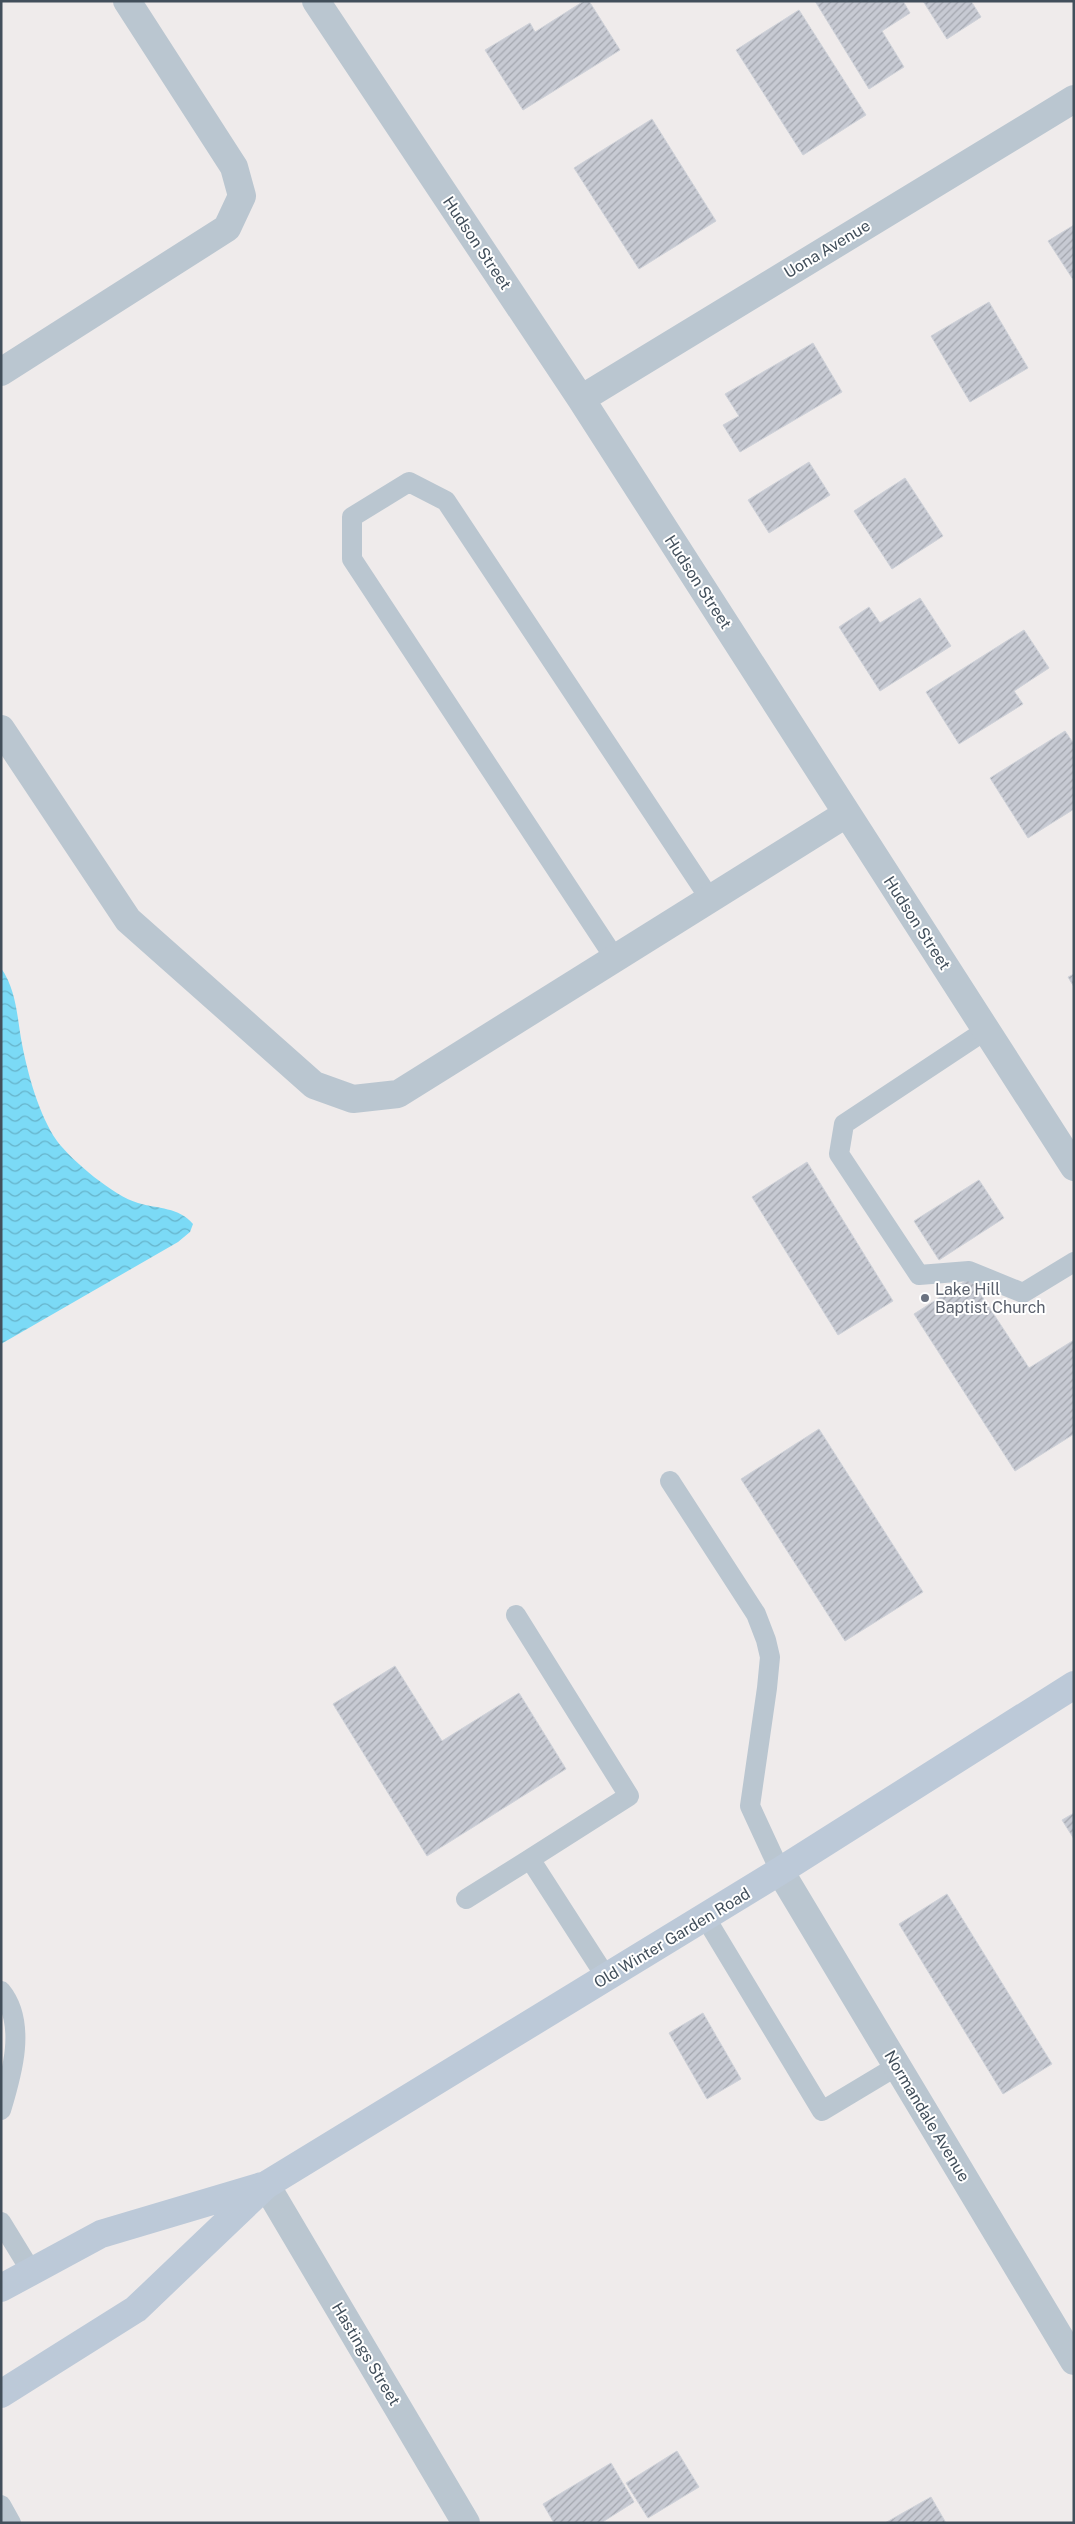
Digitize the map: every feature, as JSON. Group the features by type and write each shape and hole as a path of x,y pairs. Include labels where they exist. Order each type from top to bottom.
{"main road":[{"name":"Old Winter Garden Road","path":"1,2394 136,2309 266,2185 780,1871 1074,1685"},
{"name":"Old Winter Garden Road","path":"1,2288 102,2234 266,2185"}],"street":[{"path":"1,372 227,228 242,196 234,167 127,1"},
{"name":"Hudson Street","path":"316,1 580,399 1074,1167"},
{"name":"Uona Avenue","path":"580,399 1074,99"},
{"path":"1,729 128,920 314,1085 353,1099 398,1094 616,960 846,814"},
{"name":"Normandale Avenue","path":"780,1871 1074,2361"},
{"name":"Hastings Street","path":"266,2185 466,2523"}],"lane":[{"path":"616,960 352,560 352,517 409,482 446,501 710,899"},
{"path":"986,1030 844,1124 839,1154 919,1275 969,1271 1023,1293 1074,1262"},
{"path":"670,1482 756,1614 766,1640 770,1657 768,1688 750,1806 780,1871"},
{"path":"466,1899 629,1796 516,1615"},
{"path":"530,1859 606,1977"},
{"path":"705,1917 822,2111 897,2066"},
{"path":"1,1991 7,1998 16,2023 11,2079 1,2110"},
{"path":"1,2222 31,2271"},
{"path":"1,2505 11,2523"}],"water":[{"path":"1,968 10,986 16,1005 24,1056 35,1094 45,1119 57,1141 83,1168 117,1193 138,1203 175,1211 193,1224 190,1232 178,1242 1,1344"}],"building":[{"path":"584,1 589,1 620,50 523,110 485,50 530,23 535,32"},
{"path":"815,1 903,1 910,13 882,31 904,67 869,89"},
{"path":"923,1 971,1 981,17 947,39"},
{"path":"799,10 866,115 803,155 736,50"},
{"path":"652,119 716,221 639,269 574,168"},
{"path":"1074,225 1074,281 1048,241"},
{"path":"989,302 1028,368 970,402 931,336"},
{"path":"813,343 842,392 740,452 723,425 739,416 725,394"},
{"path":"809,462 830,495 769,533 748,500"},
{"path":"905,478 943,536 892,569 854,511"},
{"path":"920,598 951,646 880,691 839,627 869,607 880,623"},
{"path":"1024,630 1049,668 1014,691 1023,704 959,744 926,692"},
{"path":"1065,731 1074,744 1074,809 1028,838 990,778"},
{"path":"1074,974 1074,987 1068,977"},
{"path":"807,1162 893,1301 838,1335 752,1197"},
{"path":"979,1180 1004,1218 939,1260 914,1221"},
{"path":"970,1278 1029,1368 1074,1340 1074,1434 1015,1471 914,1314"},
{"path":"819,1429 923,1592 845,1641 741,1479"},
{"path":"395,1666 442,1741 519,1693 566,1769 427,1856 333,1704"},
{"path":"1074,1813 1074,1839 1062,1820"},
{"path":"947,1894 1052,2064 1003,2094 899,1924"},
{"path":"703,2013 741,2079 707,2099 669,2033"},
{"path":"677,2451 699,2487 648,2518 626,2483"},
{"path":"611,2463 634,2502 601,2523 554,2523 543,2504"},
{"path":"931,2497 946,2523 885,2523"}],"place":[{"name":"Lake Hill Baptist Church","path":"925,1298"}]}
